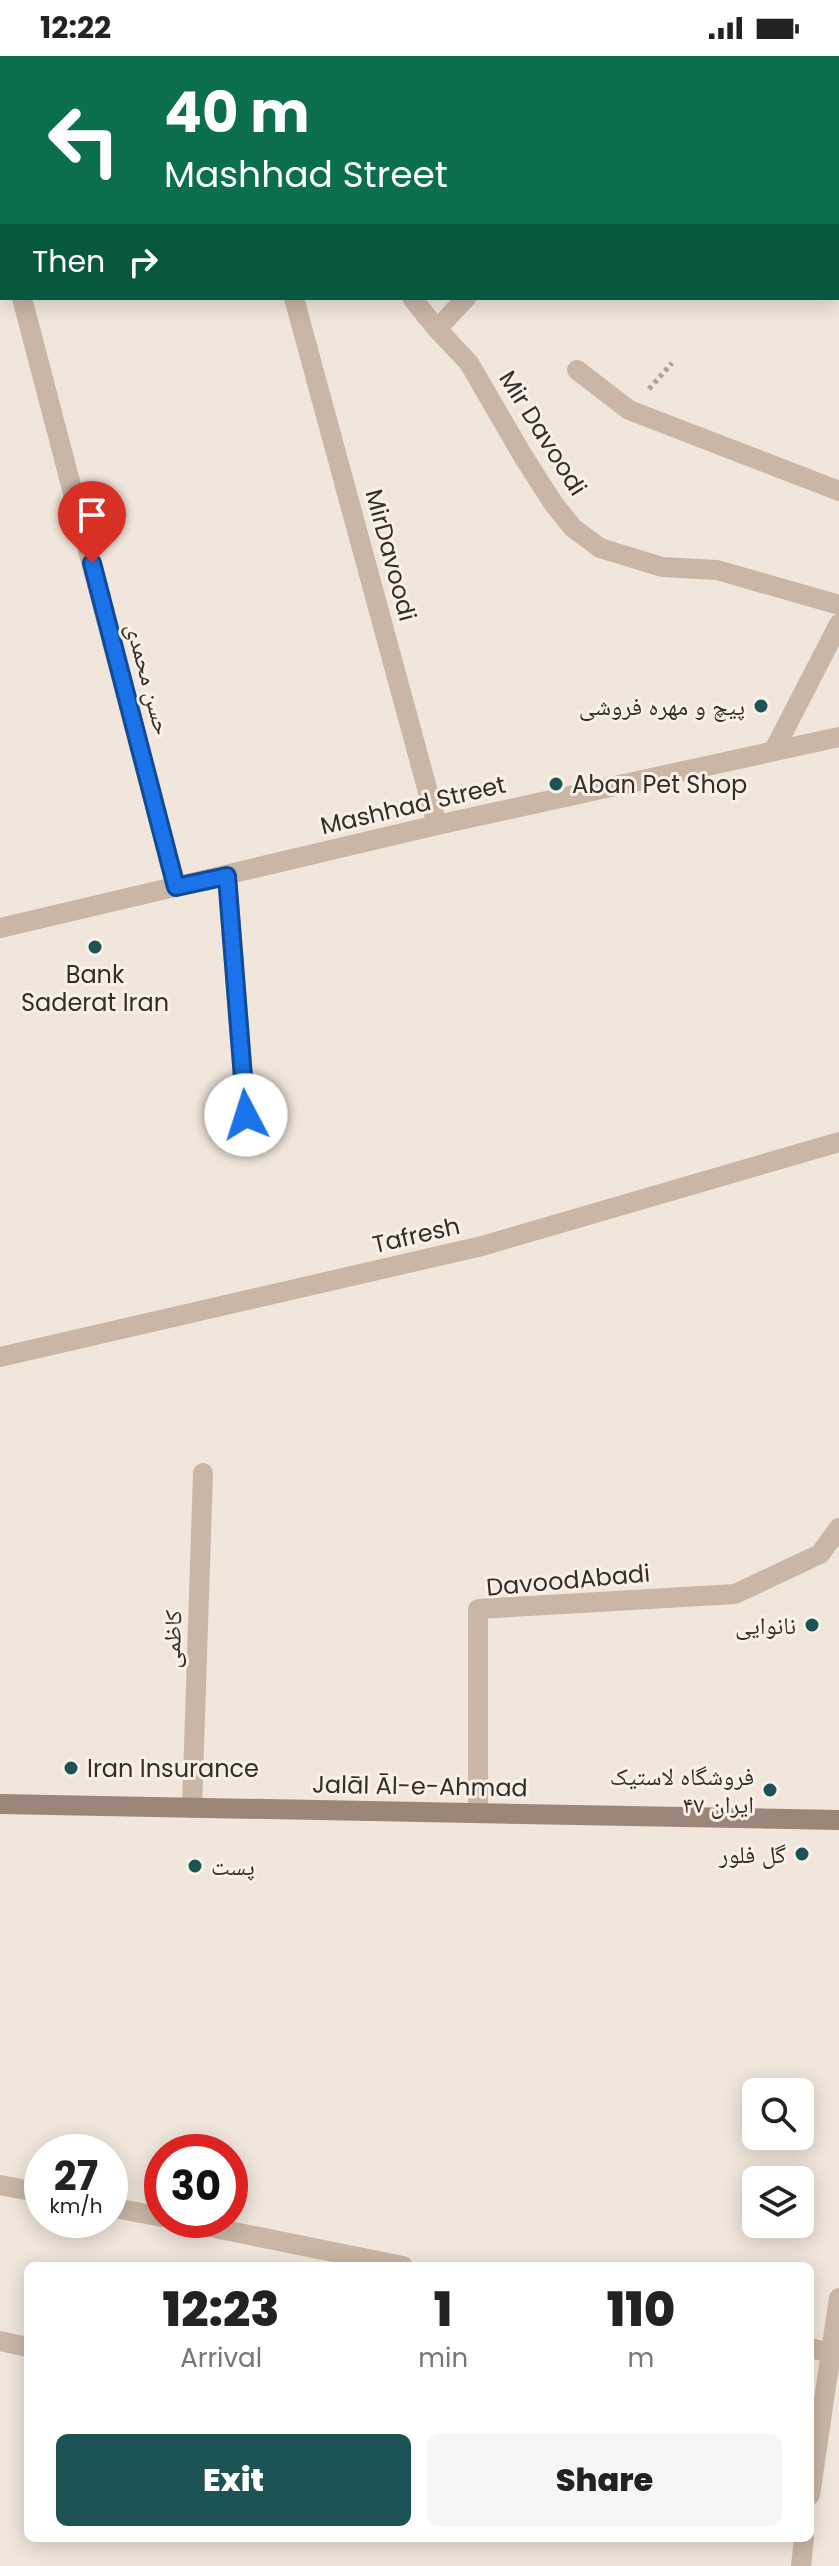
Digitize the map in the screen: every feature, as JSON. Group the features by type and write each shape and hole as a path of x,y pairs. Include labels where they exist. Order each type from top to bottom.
{"main road":[{"name":"Jalāl Āl-e-Ahmad","path":"0,1804 839,1820"}],"street":[{"name":"حسن محمدی","path":"23,300 176,887"},
{"name":"MirDavoodi","path":"295,300 437,825"},
{"name":"Mir Davoodi","path":"414,300 469,363 553,503 573,528 600,548 662,567 717,570 839,605"},
{"path":"437,329 464,300"},
{"path":"577,370 629,410 839,491"},
{"path":"774,750 839,624"},
{"name":"Mashhad Street","path":"0,928 437,825 839,737"},
{"path":"227,876 246,1115"},
{"name":"Tafresh","path":"0,1357 482,1246 839,1142"},
{"name":"کاظمی","path":"192,1808 203,1473"},
{"name":"DavoodAbadi","path":"478,1813 478,1609 735,1594 820,1554 839,1528"},
{"path":"0,2185 24,2190"},
{"path":"248,2235 383,2262"},
{"path":"814,2472 835,2354 839,2298"},
{"path":"0,2341 24,2346"},
{"path":"814,2349 835,2354"},
{"path":"801,2566 804,2542"}],"place":[{"name":"پیچ و مهره فروشی","path":"761,706"},
{"name":"Aban Pet Shop","path":"556,784"},
{"name":"Bank Saderat Iran","path":"95,947"},
{"name":"نانوایی","path":"812,1625"},
{"name":"Iran Insurance","path":"71,1768"},
{"name":"فروشگاه لاستیک ایران ۴۷","path":"770,1790"},
{"name":"گل فلور","path":"802,1854"},
{"name":"پست","path":"195,1866"}],"route":[{"path":"92,563 176,887 227,876 246,1115"}]}
